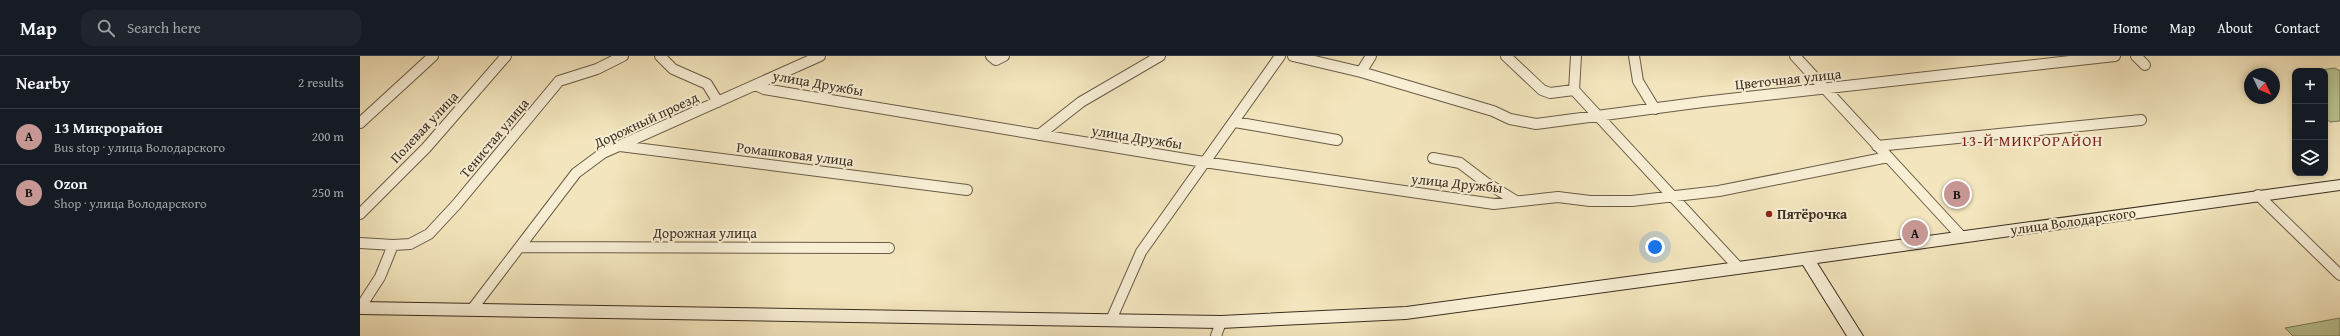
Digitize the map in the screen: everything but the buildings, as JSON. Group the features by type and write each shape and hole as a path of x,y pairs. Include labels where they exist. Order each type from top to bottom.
{"main road":[{"name":"улица Володарского","path":"360,308 473,308 1111,320 1218,329 1406,313 1511,300 1738,267 1807,259 1961,236 2340,184"},
{"path":"1807,259 1855,336"}],"street":[{"path":"360,123 433,56"},
{"name":"Полевая улица","path":"360,214 426,148 506,56"},
{"name":"Тенистая улица","path":"360,243 393,245 410,244 429,234 456,205 559,81 597,68 623,56"},
{"path":"660,56 672,69 706,84 718,102"},
{"name":"Дорожный проезд","path":"473,308 576,173 603,153 820,56"},
{"path":"1039,135 1070,111 1160,56"},
{"path":"1111,320 1141,252 1204,162 1235,122 1280,56"},
{"name":"Цветочная улица","path":"1293,56 1361,72 1493,111 1510,119 1536,124 2115,56"},
{"path":"1361,72 1371,56"},
{"path":"1506,56 1542,90 1550,93 1574,90"},
{"path":"1576,56 1574,90 1738,267"},
{"path":"1634,56 1638,81 1655,109"},
{"path":"1794,56 1961,236"},
{"path":"2136,56 2145,65"},
{"name":"улица Дружбы","path":"756,85 772,90 1204,162 1494,204 1558,197 1590,201 1632,201 1719,191 1888,157"},
{"path":"1877,146 2141,120"},
{"path":"1235,122 1337,140"},
{"name":"Ромашковая улица","path":"620,146 967,190"},
{"path":"1433,158 1460,163 1485,182 1516,201"},
{"path":"2258,195 2340,275"},
{"path":"360,308 380,277 393,245"},
{"name":"Дорожная улица","path":"520,247 889,248"}],"green space":[{"path":"2335,68 2340,71 2340,121 2330,122 2328,120 2328,69"},
{"path":"2340,318 2340,336 2293,336 2285,328"}],"place":[{"name":"Ozon","path":"1957,194"},
{"name":"Пятёрочка","path":"1769,214"},
{"name":"13 Микрорайон","path":"1915,233"}],"district":[{"name":"13-Й МИКРОРАЙОН","path":"2032,140"}]}
